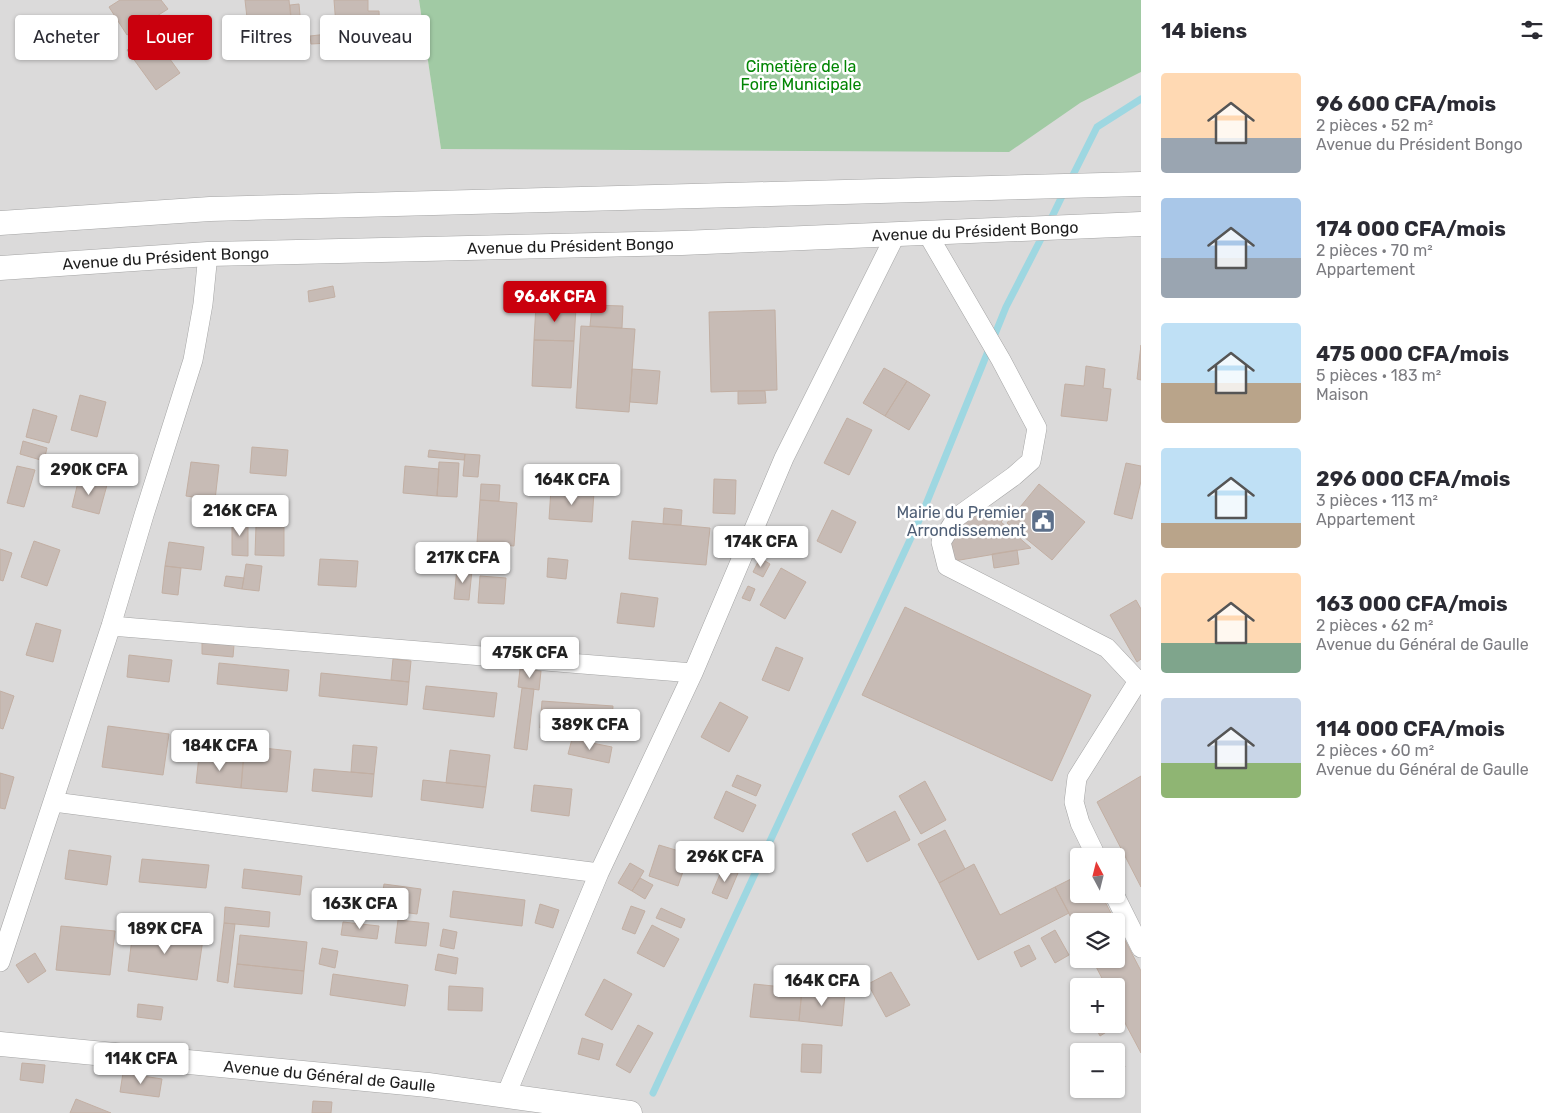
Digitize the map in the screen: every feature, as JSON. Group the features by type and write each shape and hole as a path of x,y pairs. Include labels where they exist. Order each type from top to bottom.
{"street":[{"path":"0,223 210,209 1141,184"},
{"name":"Avenue du Président Bongo","path":"0,268 208,254 682,243 1141,224"},
{"path":"927,233 1001,360 1037,428 1031,461 1014,476 957,517 941,542 947,566 1107,648 1138,681 1077,778 1074,802 1080,823 1092,848"},
{"path":"506,1095 599,873 693,674 784,458 896,234"},
{"path":"0,962 111,626 193,360 203,304 208,254"},
{"path":"111,626 693,674"},
{"path":"54,802 599,873"},
{"path":"1118,903 1141,948"},
{"name":"Avenue du Général de Gaulle","path":"0,1045 428,1085 506,1095 604,1111 630,1113"}],"shaded area":[{"path":"0,0 419,0 421,15 320,15 320,60 428,60 441,149 1080,103 1141,72 1141,1113 0,1113"}],"green space":[{"name":"Cimetière de la Foire Municipale","path":"419,0 1141,0 1141,72 1080,103 1009,152 441,149 428,60 430,60 430,15 421,15"}],"building":[{"path":"120,0 161,0 168,9 159,15 128,15 127,35 118,21 118,15 114,15 109,7"},
{"path":"245,0 289,0 290,15 247,15"},
{"path":"334,0 368,0 368,11 379,11 379,15 335,15"},
{"path":"299,4 300,15 291,15 290,5"},
{"path":"320,35 320,44 311,44 310,36"},
{"path":"134,60 171,60 180,73 156,90"},
{"path":"333,286 335,297 309,302 308,291"},
{"path":"536,305 576,307 574,341 534,340"},
{"path":"592,305 623,306 622,328 590,326"},
{"path":"775,310 777,390 711,392 709,312"},
{"path":"581,326 635,329 629,412 576,408"},
{"path":"534,340 574,341 571,388 532,386"},
{"path":"1141,345 1141,380 1137,379"},
{"path":"1086,366 1105,369 1103,388 1111,389 1107,421 1061,416 1065,384 1084,386"},
{"path":"884,368 907,381 885,416 863,403"},
{"path":"632,369 660,371 657,404 630,402"},
{"path":"907,381 930,395 909,430 885,416"},
{"path":"738,391 765,391 766,403 738,404"},
{"path":"80,395 106,402 97,437 71,430"},
{"path":"33,409 57,416 49,443 26,437"},
{"path":"847,418 872,430 849,475 824,463"},
{"path":"23,441 47,448 44,461 20,454"},
{"path":"252,447 288,450 286,476 250,473"},
{"path":"429,450 465,454 464,460 428,457"},
{"path":"465,454 480,455 478,477 463,476"},
{"path":"191,462 219,465 215,500 186,496"},
{"path":"439,462 459,463 457,497 437,496"},
{"path":"1126,463 1141,466 1141,481 1132,519 1114,514"},
{"path":"17,466 35,470 24,507 7,503"},
{"path":"405,466 439,469 437,496 403,493"},
{"path":"79,478 107,485 99,514 72,507"},
{"path":"714,479 736,480 735,514 713,513"},
{"path":"481,484 500,485 499,501 480,500"},
{"path":"1039,484 1085,522 1052,560 1007,523"},
{"path":"551,489 594,492 592,522 549,519"},
{"path":"480,500 517,503 514,546 477,543"},
{"path":"1013,506 1001,522 1031,548 954,561 951,542 967,513"},
{"path":"664,508 682,510 681,525 663,524"},
{"path":"832,510 856,522 841,553 817,541"},
{"path":"232,519 248,519 248,556 232,555"},
{"path":"632,521 710,528 706,565 629,559"},
{"path":"256,525 284,525 284,556 255,555"},
{"path":"34,541 60,550 47,586 21,577"},
{"path":"169,542 204,547 201,570 165,566"},
{"path":"0,549 12,553 3,581 0,580"},
{"path":"1017,550 1019,564 994,568 992,554"},
{"path":"458,554 490,558 489,571 457,568"},
{"path":"548,558 568,560 566,579 547,577"},
{"path":"760,558 770,564 763,577 753,572"},
{"path":"320,559 358,561 356,587 318,585"},
{"path":"246,564 262,566 259,591 242,589"},
{"path":"165,566 181,568 178,595 162,593"},
{"path":"457,568 472,570 469,600 454,599"},
{"path":"781,568 806,582 785,619 760,605"},
{"path":"226,576 244,578 242,589 224,586"},
{"path":"480,576 506,578 504,604 478,603"},
{"path":"748,586 755,589 750,601 742,598"},
{"path":"621,593 658,598 654,627 617,623"},
{"path":"1136,600 1141,609 1141,659 1137,662 1110,615"},
{"path":"905,607 1091,695 1052,781 862,695"},
{"path":"36,623 61,630 53,662 26,655"},
{"path":"202,642 234,645 233,657 202,654"},
{"path":"776,647 803,658 789,691 762,680"},
{"path":"129,655 172,660 169,682 127,677"},
{"path":"393,659 411,661 409,682 391,680"},
{"path":"219,663 289,670 287,691 217,684"},
{"path":"520,669 541,671 539,690 518,687"},
{"path":"321,673 409,682 407,705 319,696"},
{"path":"426,686 497,693 494,717 423,709"},
{"path":"522,688 534,689 527,750 514,748"},
{"path":"0,691 14,696 3,729 0,728"},
{"path":"542,701 613,706 611,733 540,728"},
{"path":"720,702 748,717 729,752 701,737"},
{"path":"108,726 169,734 163,775 102,767"},
{"path":"572,739 612,747 609,763 568,754"},
{"path":"353,745 377,747 374,774 351,772"},
{"path":"245,746 291,751 287,792 241,788"},
{"path":"450,750 490,755 486,787 446,783"},
{"path":"199,756 243,760 241,788 196,783"},
{"path":"314,769 374,774 372,797 312,791"},
{"path":"0,773 14,777 5,809 0,808"},
{"path":"737,775 761,785 756,796 732,786"},
{"path":"1141,776 1141,887 1125,856 1125,848 1121,848 1097,802"},
{"path":"423,780 486,787 483,808 421,800"},
{"path":"925,781 946,820 921,834 899,796"},
{"path":"534,785 572,789 569,816 531,811"},
{"path":"726,791 756,805 743,832 714,818"},
{"path":"895,811 910,840 867,862 852,834"},
{"path":"945,830 965,869 939,883 918,844"},
{"path":"659,845 689,854 678,886 649,876"},
{"path":"69,850 111,856 107,885 65,879"},
{"path":"142,859 209,865 206,888 139,882"},
{"path":"630,863 644,871 632,891 618,883"},
{"path":"974,864 1000,915 1055,887 1069,913 978,960 939,883"},
{"path":"723,867 738,873 727,899 712,893"},
{"path":"244,869 302,876 300,895 242,888"},
{"path":"640,878 653,885 645,899 632,891"},
{"path":"1070,880 1070,903 1106,903 1111,913 1070,913 1070,916 1055,887"},
{"path":"384,884 421,889 417,914 380,909"},
{"path":"453,891 525,900 522,926 450,917"},
{"path":"540,904 559,910 553,928 535,923"},
{"path":"631,906 645,911 635,934 622,929"},
{"path":"225,907 270,912 269,927 224,923"},
{"path":"661,908 685,919 681,928 656,918"},
{"path":"398,920 429,923 426,946 395,943"},
{"path":"343,922 379,926 377,939 341,935"},
{"path":"224,923 235,924 228,983 217,981"},
{"path":"652,925 679,939 664,967 637,953"},
{"path":"61,926 115,931 110,975 56,970"},
{"path":"443,929 457,932 454,949 440,946"},
{"path":"133,930 203,939 197,980 128,971"},
{"path":"1055,930 1069,955 1055,963 1041,938"},
{"path":"240,935 307,942 304,971 237,964"},
{"path":"1125,940 1141,971 1141,1053 1125,1023 1125,978 1102,978 1097,968 1125,968"},
{"path":"1029,945 1036,959 1021,967 1014,952"},
{"path":"322,948 338,951 335,968 319,964"},
{"path":"35,953 46,971 28,983 16,965"},
{"path":"438,954 458,958 456,974 435,970"},
{"path":"237,964 304,971 302,994 234,987"},
{"path":"891,972 910,1005 886,1017 868,984"},
{"path":"333,974 408,985 405,1006 330,995"},
{"path":"604,979 632,994 612,1030 585,1015"},
{"path":"754,984 802,989 799,1021 750,1017"},
{"path":"449,986 483,988 482,1011 448,1010"},
{"path":"802,989 845,994 842,1026 799,1021"},
{"path":"138,1004 163,1007 161,1020 137,1017"},
{"path":"638,1025 653,1033 630,1073 616,1065"},
{"path":"582,1038 603,1044 599,1060 578,1054"},
{"path":"802,1044 822,1045 821,1073 801,1072"},
{"path":"22,1063 45,1065 43,1083 20,1080"},
{"path":"123,1073 162,1079 159,1097 120,1092"},
{"path":"76,1099 111,1113 70,1113"},
{"path":"313,1101 332,1102 331,1113 312,1113"}],"waterway":[{"path":"1070,181 1097,127 1141,99"},
{"path":"1049,223 1065,190"},
{"path":"653,1093 922,514 1006,307 1044,233"}],"place":[{"name":"Mairie du Premier Arrondissement","path":"1043,521"}]}
